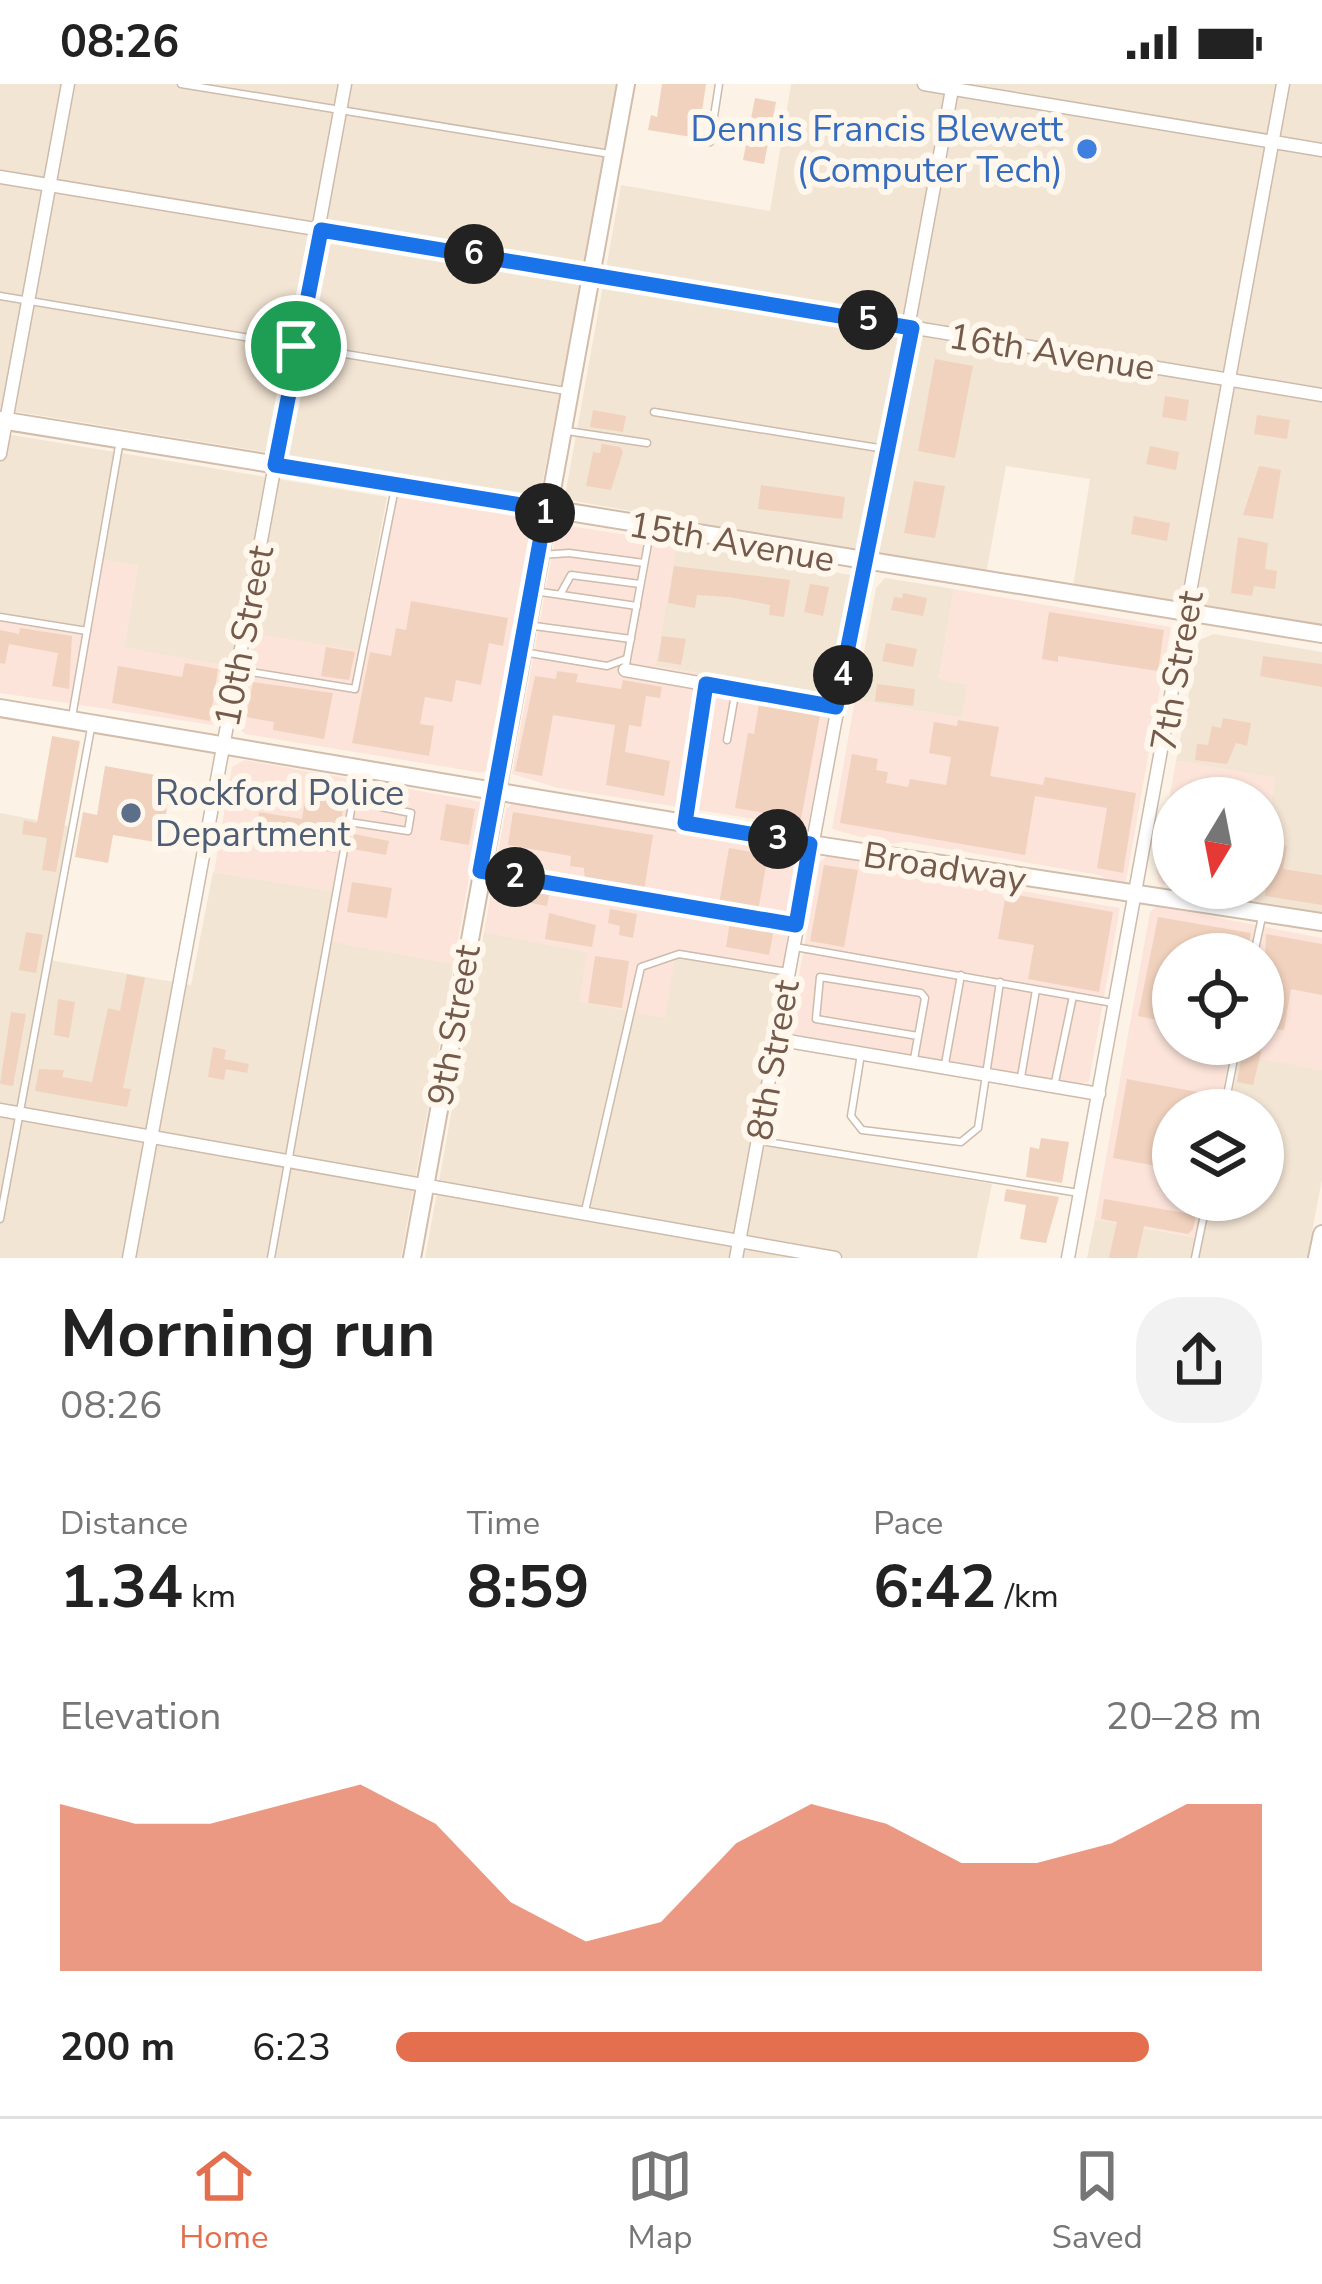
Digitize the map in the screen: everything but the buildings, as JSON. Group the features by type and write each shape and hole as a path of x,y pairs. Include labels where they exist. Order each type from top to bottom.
{"street":[{"path":"0,454 68,84"},
{"name":"10th Street","path":"129,1258 345,84"},
{"name":"9th Street","path":"412,1258 626,84"},
{"path":"924,84 1322,151"},
{"name":"7th Street","path":"1067,1258 1283,84"},
{"name":"8th Street","path":"736,1258 810,844 912,328 952,86"},
{"name":"16th Avenue","path":"0,177 1322,395"},
{"name":"15th Avenue","path":"3,421 1322,634"},
{"path":"626,664 836,707"},
{"name":"Broadway","path":"0,708 810,844 1322,922"},
{"path":"776,1039 1100,1094"},
{"path":"0,1110 835,1258"},
{"path":"1317,1258 1322,1234"}],"lane":[{"path":"181,84 614,154"},
{"path":"710,142 719,84"},
{"path":"0,296 569,392"},
{"path":"654,412 889,449"},
{"path":"562,430 647,443"},
{"path":"71,720 121,439"},
{"path":"237,669 356,689 395,485"},
{"path":"519,652 607,666 626,664 651,527"},
{"path":"537,555 569,553 644,563"},
{"path":"562,593 571,574 640,584"},
{"path":"531,591 637,606"},
{"path":"0,617 87,631"},
{"path":"524,625 631,639"},
{"path":"685,823 706,684"},
{"path":"727,740 736,689"},
{"path":"0,1219 92,724"},
{"path":"272,1258 359,768"},
{"path":"350,822 407,831 411,813 376,806"},
{"path":"480,871 796,925"},
{"path":"1258,933 1262,913"},
{"path":"791,946 1116,1004"},
{"path":"584,1214 641,967 679,953 788,972"},
{"path":"944,1068 961,975"},
{"path":"914,1063 919,1036 926,998 921,993 820,977 816,1019 919,1036"},
{"path":"861,1054 851,1116 862,1130 961,1142 979,1128 1000,982"},
{"path":"1021,1081 1036,988"},
{"path":"1054,1087 1072,996"},
{"path":"757,1141 1080,1193"},
{"path":"1196,1258 1203,1221"}],"shaded area":[{"path":"0,84 619,84 541,490 531,495 0,409"},
{"path":"791,84 1322,84 1322,629 1073,587 1090,479 1006,466 986,574 565,496 621,185 770,211"},
{"path":"0,433 387,497 358,651 237,635 231,667 124,648 138,566 97,559 84,627 0,614"},
{"path":"397,495 525,517 534,525 491,766 483,773 245,734 237,726 253,633 367,652"},
{"path":"564,525 677,543 655,666 834,695 807,829 799,832 767,821 558,788 512,774 556,532"},
{"path":"677,543 850,575 853,586 834,695 655,666"},
{"path":"104,560 138,566 124,647 231,667 219,726 0,693 0,621 91,634"},
{"path":"885,578 954,589 939,678 968,685 962,718 855,700 876,588"},
{"path":"954,589 1171,627 1126,881 1115,884 1099,875 907,842 886,844 832,829 855,700 962,718 967,685 939,679"},
{"path":"1214,634 1322,652 1322,913 1284,906 1284,777 1176,761 1199,640"},
{"path":"244,760 482,802 454,964 324,940 332,891 214,872 232,767"},
{"path":"1176,761 1270,777 1173,777"},
{"path":"516,801 797,854 782,976 681,957 674,962 665,1018 579,1002 587,952 484,932 506,809"},
{"path":"0,813 68,826 44,959 191,985 213,872 333,891 325,940 454,964 401,1258 0,1258"},
{"path":"830,853 861,863 1120,908 1089,1081 1079,1084 794,1034 790,1023 820,862"},
{"path":"1172,909 1322,938 1322,1070 1284,1063 1284,933 1152,933 1152,1065 1228,1065 1223,1089 1152,1089 1152,1221 1198,1221 1195,1237 1095,1219 1150,912"},
{"path":"484,932 588,952 664,1018 674,961 681,957 782,976 754,1143 992,1184 977,1258 425,1258"},
{"path":"1284,1063 1322,1070 1322,1179 1307,1258 1087,1258 1095,1219 1203,1239 1207,1221 1284,1221 1284,1089 1233,1089 1238,1065"}],"place":[{"name":"Dennis Francis Blewett (Computer Tech)","path":"1087,149"},
{"name":"Rockford Police Department","path":"131,813"}],"route":[{"path":"321,230 912,328 836,707 706,684 685,823 810,844 796,925 480,871 546,509 275,465 296,346 321,230"}]}
